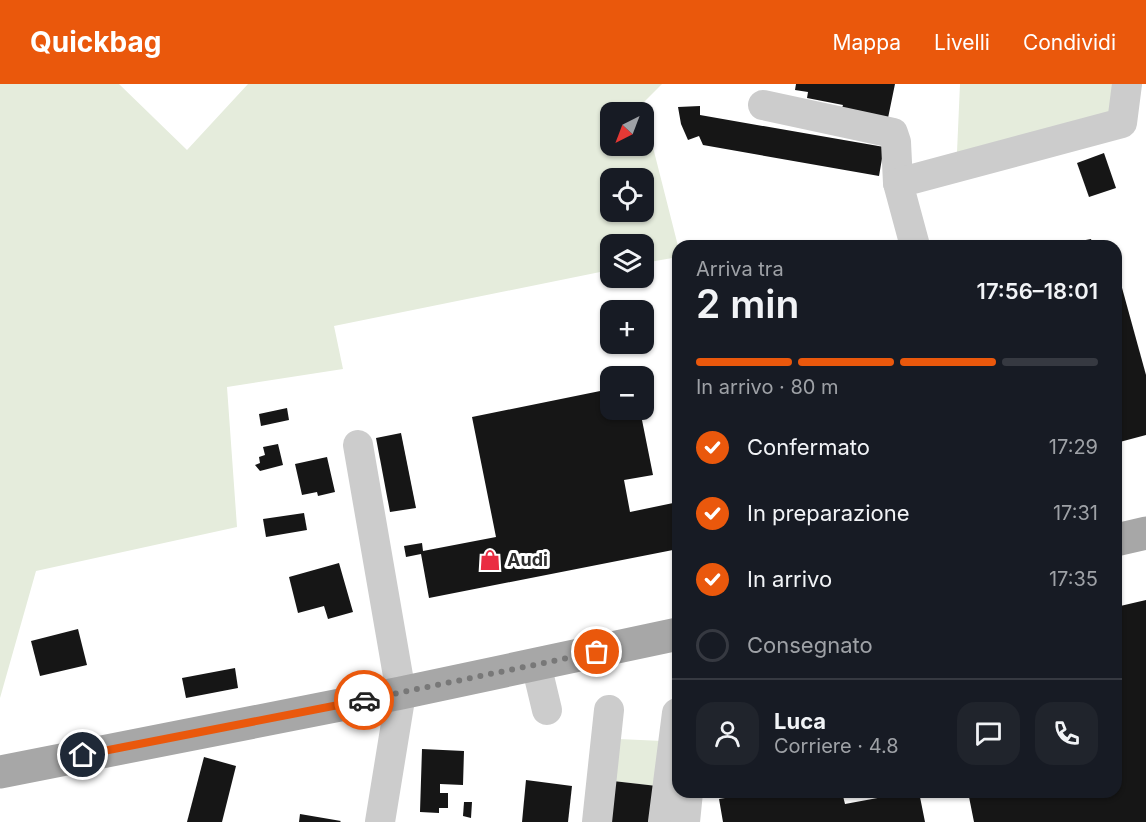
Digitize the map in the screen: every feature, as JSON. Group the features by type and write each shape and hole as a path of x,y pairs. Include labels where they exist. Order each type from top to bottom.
{"main road":[{"path":"1122,539 1146,533"},
{"path":"0,772 401,693 672,635"}],"street":[{"path":"898,183 1122,123 1127,84"},
{"path":"763,105 893,133 896,142 898,183 913,240"},
{"path":"358,445 401,693 380,822"},
{"path":"536,664 547,710"},
{"path":"597,822 609,710"},
{"path":"663,822 672,747"},
{"path":"685,822 687,798"}],"green space":[{"path":"0,84 119,84 187,150 248,84 662,84 644,102 600,102 600,156 654,156 654,151 676,240 672,240 672,258 654,261 654,234 600,234 600,272 334,326 343,369 227,387 237,527 36,571 0,698"},
{"path":"960,84 1114,84 1105,139 956,175"},
{"path":"618,739 663,741 657,786 613,781"}],"building":[{"path":"796,84 895,84 888,118 842,108 843,105 807,98 808,92 795,90"},
{"path":"700,106 700,115 884,147 879,176 703,145 699,136 688,140 681,124 678,107"},
{"path":"1104,153 1116,188 1089,197 1077,163"},
{"path":"1122,288 1146,375 1146,435 1122,441"},
{"path":"600,391 600,420 642,420 653,475 624,480 630,512 672,503 672,550 429,598 421,554 406,557 404,546 422,543 423,551 496,537 472,417"},
{"path":"287,408 289,420 261,426 259,414"},
{"path":"401,433 416,508 390,512 376,438"},
{"path":"278,444 283,465 260,471 255,465 260,463 259,457 265,455 263,447"},
{"path":"327,457 335,492 318,496 317,492 302,495 295,464"},
{"path":"304,513 307,530 266,537 263,519"},
{"path":"339,563 353,612 328,619 324,606 298,613 289,577"},
{"path":"1146,600 1146,822 974,822 969,798 1122,798 1122,606"},
{"path":"78,629 87,665 40,676 31,641"},
{"path":"235,668 238,688 186,698 182,678"},
{"path":"422,749 464,751 463,785 440,784 440,793 448,793 448,808 439,808 439,813 420,812"},
{"path":"204,757 236,766 222,822 187,822"},
{"path":"526,780 572,786 568,822 522,822"},
{"path":"613,781 657,786 653,822 608,822"},
{"path":"844,798 845,804 878,798 920,798 925,822 723,822 719,799"},
{"path":"464,802 472,802 471,818 463,816"},
{"path":"300,814 341,821 299,822"}],"way so far":[{"path":"364,700 597,652"}],"place":[{"name":"Audi","path":"490,560"}],"route":[{"path":"83,755 364,700"}]}
